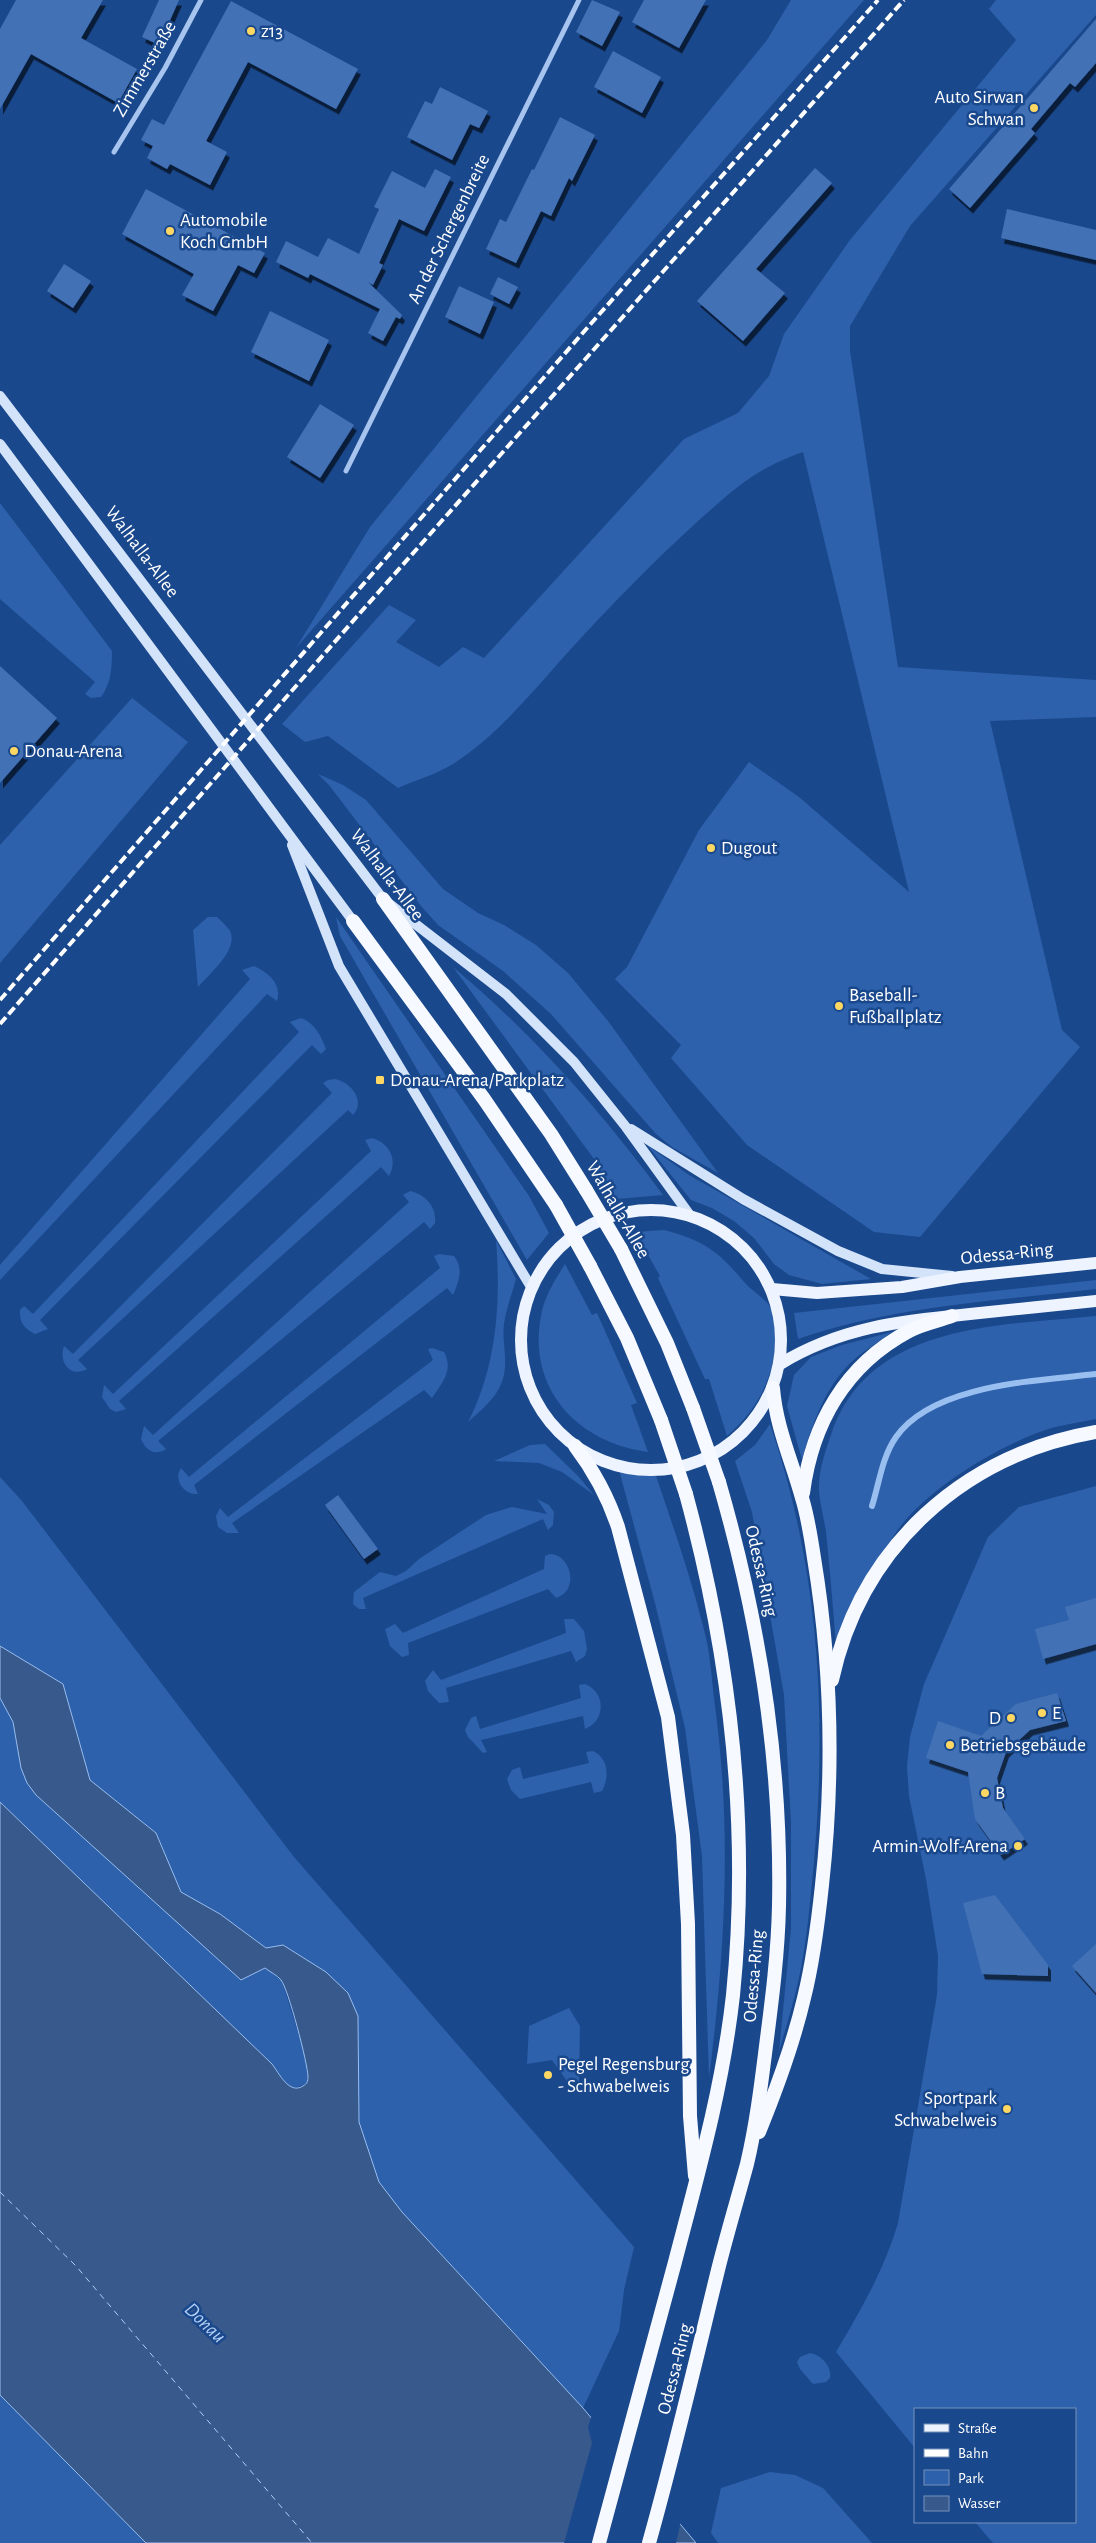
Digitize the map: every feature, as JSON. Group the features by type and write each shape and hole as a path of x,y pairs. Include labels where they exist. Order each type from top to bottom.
{"highway":[{"name":"Walhalla-Allee","path":"383,899 551,1134 586,1190 621,1249 667,1343 693,1408"},
{"name":"Odessa-Ring","path":"353,921 484,1099 556,1205 627,1338 661,1420 686,1494 704,1558 721,1644 729,1702 738,1812 737,1910 733,1993 724,2058 710,2132 599,2543"},
{"path":"802,1499 807,1461 818,1431 830,1405 852,1376 876,1352 910,1330 952,1316"},
{"path":"747,2163 786,2062 804,1998 813,1952 824,1861 828,1805 829,1693 820,1593 802,1499 776,1416 773,1388"},
{"name":"Odessa-Ring","path":"649,2543 667,2479 733,2208 747,2163 760,2094 774,1986 779,1906 778,1823 768,1703 757,1636 738,1546 719,1482 693,1408"},
{"path":"829,1693 844,1638 868,1586 902,1539 922,1517 969,1480 994,1465 1049,1442 1096,1432"},
{"path":"575,1446 592,1469 610,1504 618,1527 668,1717 683,1836 688,1924 690,2116 695,2185"}],"main road":[{"name":"Walhalla-Allee","path":"0,396 383,899"},
{"path":"0,444 353,921"},
{"path":"283,826 339,966 531,1287"},
{"path":"383,899 506,994 574,1062 626,1127 689,1214"},
{"path":"626,1127 743,1199 838,1251 882,1269 960,1277"},
{"path":"651,1209 689,1214 723,1231 752,1256 772,1290 779,1314 782,1339 780,1364 773,1388 757,1418 733,1442 696,1462 672,1469 638,1470 605,1462 575,1446 555,1428 533,1396 522,1360 521,1322 531,1287 551,1255 558,1248 580,1230 614,1214 651,1209"},
{"name":"Odessa-Ring","path":"772,1290 817,1292 902,1287 960,1277 1096,1263"},
{"path":"780,1364 825,1340 852,1331 905,1320 1096,1301"}],"street":[{"name":"Zimmerstraße","path":"114,152 165,68 202,0"},
{"name":"An der Schergenbreite","path":"346,470 579,0"}],"green space":[{"path":"791,0 864,0 296,648 370,527 767,40"},
{"path":"996,0 1096,0 1096,15 910,226 850,326 850,351 898,667 1096,680 1096,717 990,721 1062,1030 1080,1047 920,1237 874,1232 747,1145 671,1058 681,1045 615,979 627,967 699,830 749,762 799,797 909,892 803,452 786,458 758,473 710,510 616,601 500,726 470,752 447,768 398,788 328,736 305,742 282,724 389,605 416,620 396,642 439,667 463,647 484,658 684,439 738,413 769,376 784,334 850,240 1016,40 989,9"},
{"path":"0,503 112,651 110,675 101,697 91,698 85,694 95,682 0,599"},
{"path":"132,698 188,742 0,963 0,845"},
{"path":"318,774 343,785 366,800 443,889 478,913 504,925 536,945 568,973 608,1021 718,1173 672,1147 656,1134 551,1014 503,971 438,925 421,906 329,785"},
{"path":"208,917 217,917 229,929 232,938 227,954 198,987 193,930"},
{"path":"336,917 529,1196 549,1233 527,1260 340,936"},
{"path":"254,966 265,972 276,984 278,989 277,1001 267,994 0,1280 0,1265 250,979 242,970"},
{"path":"453,967 511,1019 565,1075 615,1133 663,1195 616,1199 594,1159"},
{"path":"301,1018 314,1027 326,1049 321,1054 312,1045 40,1320 48,1329 35,1334 28,1329 21,1321 20,1310 24,1306 33,1314 299,1032 290,1022"},
{"path":"335,1079 346,1084 355,1093 358,1104 357,1110 353,1115 348,1110 78,1360 87,1369 76,1372 67,1367 63,1358 64,1346 73,1354 332,1093 323,1083"},
{"path":"372,1138 384,1144 391,1153 393,1164 389,1176 381,1167 119,1401 126,1409 116,1412 110,1409 102,1397 104,1385 113,1394 371,1151 365,1140"},
{"path":"647,1145 689,1175 871,1279 822,1284 789,1275 774,1264 754,1238 734,1221 712,1208 691,1200"},
{"path":"410,1191 421,1195 432,1207 435,1223 430,1229 424,1222 158,1441 166,1449 155,1452 145,1447 141,1439 144,1426 153,1435 409,1202 403,1195"},
{"path":"664,1230 701,1243 718,1255 765,1301 773,1314 775,1329 774,1351 768,1378 756,1403 738,1426 727,1436 709,1379 705,1379 658,1278 660,1276 635,1232"},
{"path":"496,1240 516,1279 504,1324 504,1375 493,1398 468,1422 478,1401 485,1379 495,1333 498,1286"},
{"path":"439,1254 454,1256 459,1266 459,1280 453,1295 447,1288 194,1485 198,1494 188,1492 181,1486 178,1477 181,1468 189,1477 440,1268 434,1256"},
{"path":"565,1264 592,1315 597,1313 637,1403 631,1405 648,1452 623,1447 600,1437 580,1424 563,1408 550,1389 542,1367 539,1342 541,1316 547,1295"},
{"path":"1096,1280 1096,1289 983,1301 908,1312 834,1328 798,1339 794,1313"},
{"path":"1096,1316 1096,1419 1055,1427 1013,1443 969,1468 927,1499 910,1515 888,1545 864,1587 836,1646 826,1532 819,1484 822,1463 831,1435 849,1398 874,1371 905,1351 941,1337 1018,1323"},
{"path":"892,1332 857,1357 837,1379 822,1404 802,1460 787,1406 794,1375 811,1357 842,1345"},
{"path":"432,1348 444,1352 448,1365 446,1376 432,1398 424,1390 232,1523 239,1533 227,1533 218,1527 216,1516 220,1508 228,1517 433,1360 428,1349"},
{"path":"770,1424 799,1532 809,1586 819,1695 820,1750 814,1862 804,1953 794,2000 779,2052 791,1928 791,1822 784,1695 752,1512 735,1461 755,1445"},
{"path":"545,1444 578,1476 594,1495 562,1472 539,1463 494,1461 530,1445"},
{"path":"619,1470 656,1476 701,1617 709,1655 720,1753 725,1846 719,1985 709,2078 702,1856 685,1728 655,1603"},
{"path":"0,1477 22,1501 294,1857 634,2247 624,2290 619,2331 583,2408 402,2212 379,2182 359,2122 358,2016 326,1972 283,1945 266,1948 220,1914 181,1892 156,1833 90,1780 63,1684 0,1646"},
{"name":"Sportpark Schwabelweis","path":"1096,1486 1096,2543 993,2543 976,2523 1076,2523 1076,2408 914,2408 914,2447 836,2352 879,2273 898,2223 937,1995 938,1956 926,1879 909,1796 907,1766 910,1737 924,1684 988,1537 1019,1507"},
{"path":"537,1499 549,1505 554,1512 553,1525 548,1530 543,1519 363,1598 366,1609 359,1609 353,1604 354,1592 380,1572 396,1576 406,1571 419,1559 486,1515 512,1507 547,1514"},
{"path":"550,1554 563,1560 570,1573 568,1588 563,1594 556,1598 548,1589 408,1643 409,1655 402,1657 390,1646 385,1629 395,1624 403,1633 544,1569 545,1556"},
{"path":"564,1619 574,1619 584,1631 587,1649 585,1656 576,1662 571,1651 446,1688 449,1702 439,1703 428,1691 425,1681 433,1670 441,1680 566,1633"},
{"path":"585,1684 597,1693 601,1706 597,1720 585,1729 583,1716 481,1740 487,1752 483,1753 468,1737 465,1730 471,1718 476,1716 480,1729 581,1698 579,1685"},
{"path":"0,1698 13,1722 21,1768 282,1981 307,2061 308,2078 306,2084 294,2088 287,2085 272,2064 0,1802"},
{"path":"593,1751 605,1763 607,1774 602,1791 594,1793 591,1782 520,1799 511,1790 507,1779 512,1770 520,1767 523,1779 589,1763 586,1752"},
{"path":"569,2008 580,2026 579,2083 572,2088 552,2060 527,2064 529,2026"},
{"path":"810,2353 822,2359 827,2365 830,2378 826,2382 813,2384 800,2369 797,2362 800,2357"},
{"path":"0,2395 146,2543 0,2543"},
{"path":"770,2472 795,2475 823,2488 872,2543 718,2543 711,2533 721,2488"}],"water":[{"name":"Donau","path":"0,1646 63,1684 90,1780 156,1833 181,1892 220,1914 266,1948 283,1945 326,1972 348,1993 358,2016 359,2122 379,2182 402,2212 583,2408 696,2543 146,2543 0,2395 0,1802 272,2064 285,2082 293,2088 298,2088 307,2082 308,2077 305,2057 293,2011 281,1980 265,1968 241,1980 36,1795 27,1783 21,1768 13,1722 0,1698"}],"pier":[{"path":"592,2415 681,2521 676,2543 564,2543 592,2443 588,2427"}],"building":[{"path":"16,0 103,0 81,38 137,69 118,103 31,54 0,109 0,29"},
{"path":"159,0 179,0 159,45 142,37"},
{"path":"592,0 620,12 602,46 576,32"},
{"path":"644,0 706,0 679,48 632,22"},
{"name":"z13","path":"231,1 358,69 336,109 248,62 206,141 227,152 210,185 170,164 167,169 147,158 153,146 141,140 152,119 164,125"},
{"name":"Auto Sirwan Schwan","path":"1096,19 1096,63 1075,87 1070,83 1031,129 1035,133 970,208 949,189"},
{"path":"613,51 661,77 642,113 594,87"},
{"path":"440,87 488,111 479,128 470,124 452,160 407,137 425,101 432,104"},
{"path":"560,117 595,135 572,181 569,178 551,216 541,211 516,263 486,249 500,219 506,222"},
{"path":"815,168 832,183 756,269 785,293 743,341 697,301"},
{"path":"435,169 451,177 424,231 399,219 379,263 383,265 373,285 368,282 402,315 400,319 396,317 383,341 368,333 380,309 310,274 308,278 276,262 286,241 318,257 328,238 359,254 379,209 374,207 392,171 425,188"},
{"path":"146,189 265,253 254,273 238,265 213,311 182,295 194,274 122,234"},
{"path":"1007,209 1096,230 1096,260 1001,238"},
{"path":"64,264 91,281 73,308 47,291"},
{"path":"498,277 518,287 509,304 490,294"},
{"path":"459,286 494,302 480,334 445,317"},
{"path":"270,311 329,340 309,381 251,352"},
{"path":"320,404 354,425 320,478 287,457"},
{"name":"Donau-Arena","path":"0,666 57,718 0,783"},
{"path":"338,1495 378,1549 364,1559 325,1505"},
{"path":"1096,1598 1096,1644 1043,1659 1035,1629 1069,1620 1065,1607"},
{"path":"1057,1693 1066,1721 1030,1730 1006,1752 997,1778 1003,1808 1025,1839 1001,1855 975,1819 968,1772 926,1758 938,1721 981,1736 1016,1704"},
{"path":"995,1895 1048,1965 1048,1976 982,1974 963,1903"},
{"path":"1096,1944 1096,1993 1072,1966"}],"waterway":[{"path":"872,1506 887,1453 896,1437 913,1419 935,1406 988,1388 1045,1379 1096,1374"}],"ferry route":[{"path":"0,2192 76,2266 312,2543"}],"railway":[{"path":"0,1000 588,327 878,0"},
{"path":"0,1024 360,613 904,0"}],"place":[{"name":"z13","path":"251,31"},
{"name":"Auto Sirwan Schwan","path":"1034,108"},
{"name":"Automobile Koch GmbH","path":"170,231"},
{"name":"Donau-Arena","path":"14,751"},
{"name":"Dugout","path":"711,848"},
{"name":"Baseball- Fußballplatz","path":"839,1006"},
{"name":"Donau-Arena/Parkplatz","path":"380,1080"},
{"name":"E","path":"1042,1713"},
{"name":"D","path":"1011,1718"},
{"name":"Betriebsgebäude","path":"950,1745"},
{"name":"B","path":"985,1793"},
{"name":"Armin-Wolf-Arena","path":"1018,1846"},
{"name":"Pegel Regensburg - Schwabelweis","path":"548,2075"},
{"name":"Sportpark Schwabelweis","path":"1007,2109"}]}
